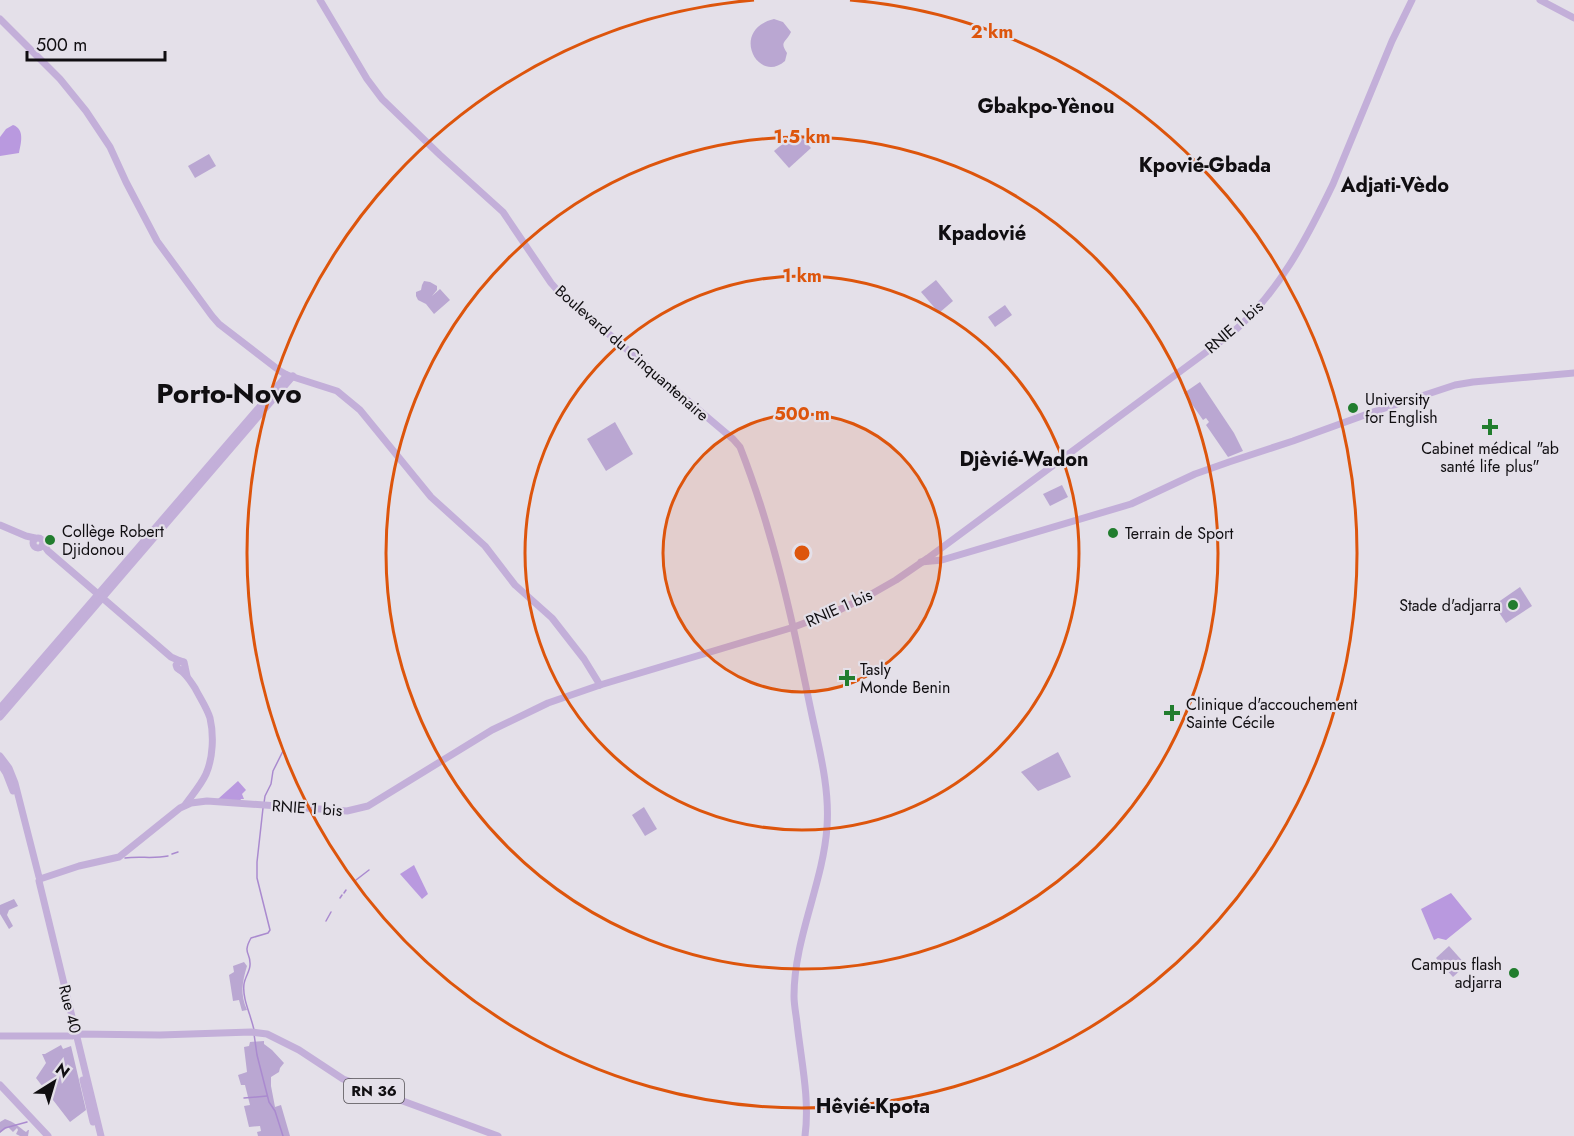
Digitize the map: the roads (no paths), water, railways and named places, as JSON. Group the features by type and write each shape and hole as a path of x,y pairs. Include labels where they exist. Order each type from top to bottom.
{"main road":[{"name":"Boulevard du Cinquantenaire","path":"322,0 367,79 382,99 503,212 559,292 739,445 764,515 796,627 823,767 827,802 824,854 796,965 794,997 807,1136"},
{"name":"RNIE 1 bis","path":"39,879 78,866 121,856 185,805 206,801 333,811 363,808 374,804 447,757 506,723 548,703 600,685 796,627 839,610 896,580 1232,333 1262,304 1294,258 1323,204 1412,0"},
{"path":"1540,0 1574,18"},
{"path":"0,20 60,79 86,111 110,147 158,243 212,316 265,360 290,376 337,391 360,410 431,497 489,550 517,587 552,618 584,659 600,685"},
{"path":"925,560 942,560 1131,504 1195,474 1455,385 1574,372"},
{"path":"0,708 290,376"},
{"path":"0,525 26,536 48,551 171,657 188,678 209,716 211,755 206,774 185,805"},
{"path":"0,717 100,596"},
{"path":"0,756 13,777 39,879"},
{"path":"0,764 11,785 39,879"},
{"path":"198,787 206,801"},
{"name":"Rue 40","path":"39,879 98,1136"},
{"name":"RN 36","path":"254,1033 270,1036 298,1051 342,1081 492,1136"},
{"name":"RN 36","path":"0,1036 187,1038 267,1034 299,1050 343,1079 498,1136"},
{"path":"0,1085 48,1136"}],"waterway":[{"path":"264,803 273,771 283,751"},
{"path":"254,1030 244,990 250,965 247,947 251,938 268,933 270,930 257,878 263,808"},
{"path":"172,854 178,852"},
{"path":"125,858 168,856"},
{"path":"356,880 369,870"},
{"path":"326,921 331,912"},
{"path":"254,1034 269,1102 275,1111 283,1136"},
{"path":"244,1098 267,1096"},
{"path":"0,1132 5,1128 27,1122"}],"place":[{"name":"University for English","path":"1353,408"},
{"name":"Cabinet médical \"ab santé life plus\"","path":"1490,427"},
{"name":"Terrain de Sport","path":"1113,533"},
{"name":"Collège Robert Djidonou","path":"50,540"},
{"name":"Stade d'adjarra","path":"1513,605"},
{"name":"Tasly Monde Benin","path":"847,678"},
{"name":"Clinique d'accouchement Sainte Cécile","path":"1172,713"},
{"name":"Campus flash adjarra","path":"1514,973"}],"district":[{"name":"Gbakpo-Yènou","path":"1046,106"},
{"name":"Kpovié-Gbada","path":"1205,165"},
{"name":"Adjati-Vèdo","path":"1395,185"},
{"name":"Kpadovié","path":"982,233"},
{"name":"Porto-Novo","path":"229,393"},
{"name":"Djèvié-Wadon","path":"1024,459"},
{"name":"Hêvié-Kpota","path":"873,1106"}]}
